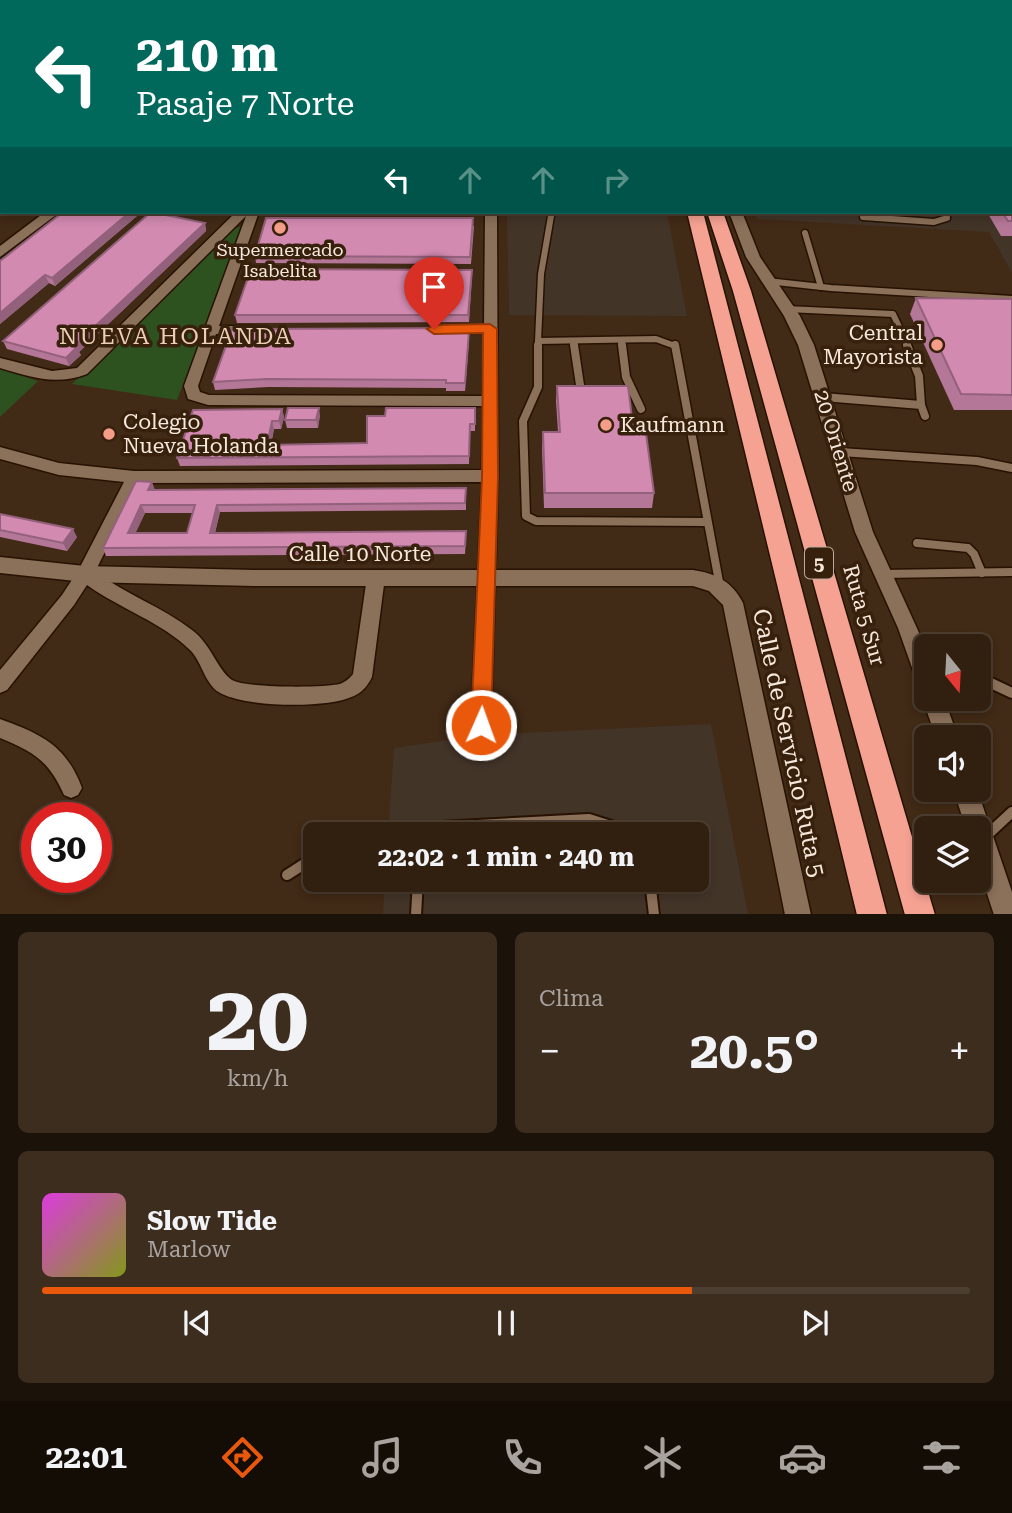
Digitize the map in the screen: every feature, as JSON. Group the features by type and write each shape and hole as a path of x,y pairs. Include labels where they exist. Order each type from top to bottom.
{"highway":[{"name":"5","path":"696,214 872,914"},
{"name":"Ruta 5 Sur","path":"716,214 742,290 920,914"}],"street":[{"path":"0,253 50,214"},
{"name":"20 Oriente","path":"737,214 752,257 787,309 806,345 864,532 914,638"},
{"path":"253,215 240,270 212,330 191,386 193,395 208,400 490,401"},
{"path":"0,363 58,378 71,377 82,371 253,215"},
{"path":"481,725 490,477 490,329 482,271 486,216"},
{"path":"434,329 490,329"},
{"path":"212,330 268,330"},
{"path":"0,453 59,469 134,477 490,477"},
{"path":"0,684 54,619 85,574 134,477"},
{"name":"Calle 10 Norte","path":"0,565 85,574 254,578 693,578 720,587"},
{"path":"85,574 104,589 172,626 199,647 218,680 241,693 341,692 354,687 362,677 376,577"},
{"name":"Calle de Servicio Ruta 5","path":"720,587 730,597 734,609 798,914"},
{"path":"0,728 50,752 63,768 71,788"},
{"path":"991,868 1007,914"}],"lane":[{"path":"863,217 884,215 934,222 947,218 946,214"},
{"path":"551,216 541,274 538,387 523,421 526,516 536,521 707,522"},
{"path":"805,233 821,287"},
{"path":"767,281 1012,299"},
{"path":"787,309 893,314 898,320 919,376 921,405 925,416"},
{"path":"538,341 656,339 676,344 720,587"},
{"path":"621,340 626,377 641,409"},
{"path":"574,341 580,385"},
{"path":"823,397 921,405"},
{"path":"840,452 977,461 1012,468"},
{"path":"917,542 968,548 982,573"},
{"path":"882,574 1012,572"},
{"path":"991,682 1011,690"},
{"path":"991,825 1012,812"},
{"path":"561,822 596,822"},
{"path":"287,874 303,864"},
{"path":"415,914 417,892"},
{"path":"651,892 654,914"}],"shaded area":[{"path":"507,214 667,214 687,316 509,315"},
{"path":"755,214 1012,214 1012,273 989,232 757,219"},
{"path":"711,724 748,914 383,914 384,892 709,892 709,822 389,822 394,748 484,735"}],"green space":[{"path":"246,224 177,400 72,384 229,231"},
{"path":"0,369 38,381 0,417"}],"building":[{"path":"60,214 128,214 52,278 45,275 0,313 0,261"},
{"path":"149,214 205,223 74,346 77,347 66,358 3,341"},
{"path":"1003,214 1012,214 1012,221 1008,221"},
{"path":"266,218 473,218 470,257 255,256"},
{"path":"251,269 472,270 468,315 235,315"},
{"path":"916,298 1012,299 1012,395 961,394"},
{"path":"467,328 469,331 465,383 446,383 446,380 267,379 213,382 232,329"},
{"path":"557,386 628,386 633,426 645,426 654,493 545,493 543,432 560,432"},
{"path":"288,408 319,408 316,420 285,420"},
{"path":"386,408 475,408 475,424 470,424 469,456 177,458 193,410 282,409 279,421 272,421 267,445 367,443 367,416 385,416"},
{"path":"136,481 152,482 148,490 466,488 465,503 217,505 210,533 466,531 465,546 103,548","holes":["141,505 195,505 187,533 128,533"]},
{"path":"0,514 73,529 63,543 0,530"}],"place":[{"name":"Supermercado Isabelita","path":"280,228"},
{"name":"Central Mayorista","path":"937,345"},
{"name":"Kaufmann","path":"606,425"},
{"name":"Colegio Nueva Holanda","path":"109,434"}],"district":[{"name":"NUEVA HOLANDA","path":"176,336"}],"route":[{"path":"434,329 490,329 490,477 481,725"}]}
